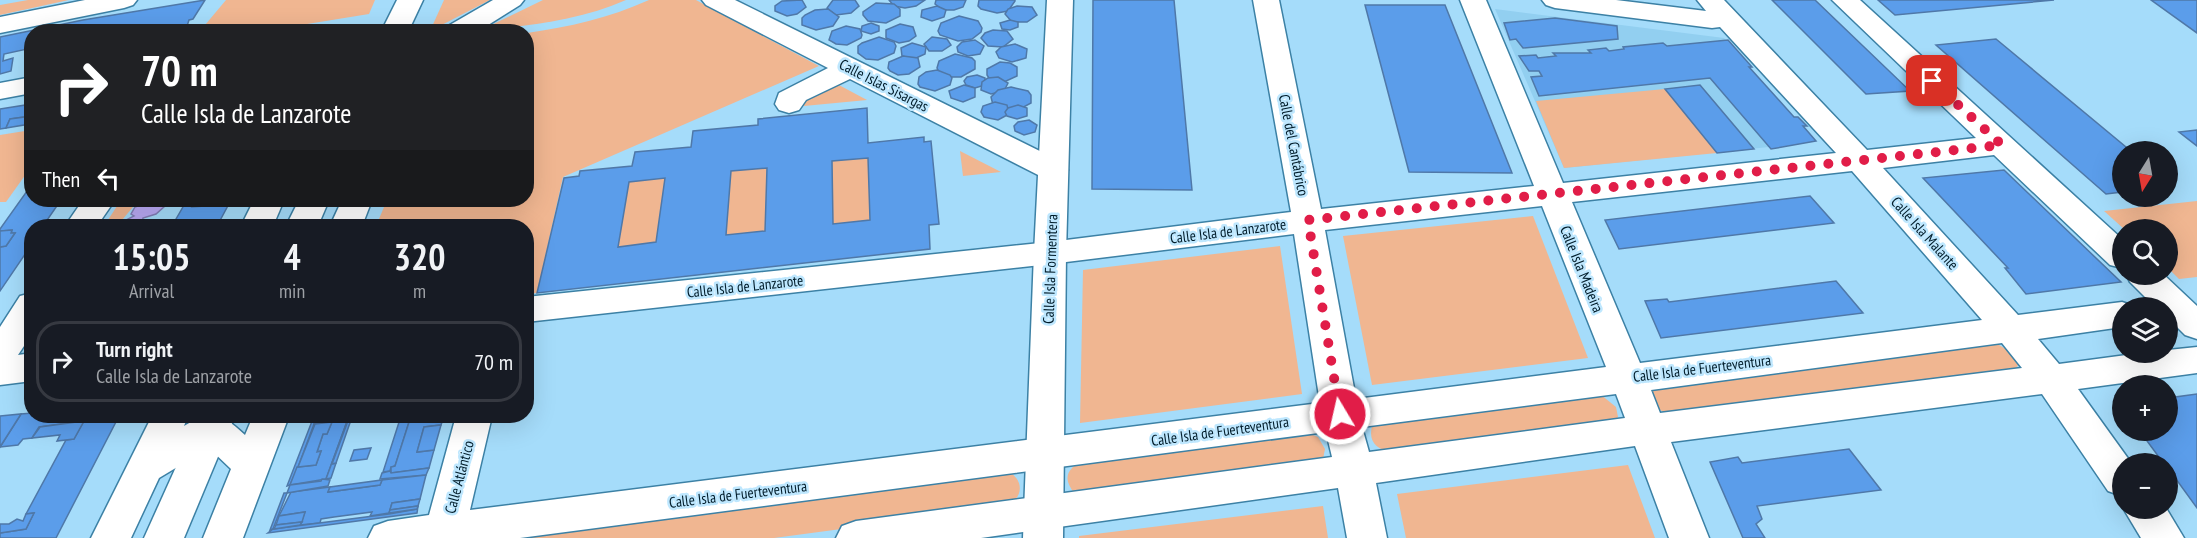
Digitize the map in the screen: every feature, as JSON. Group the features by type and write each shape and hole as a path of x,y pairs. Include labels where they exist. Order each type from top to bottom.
{"street":[{"path":"0,25 124,0"},
{"path":"398,24 410,0"},
{"path":"470,24 511,0"},
{"name":"Calle Islas Sisargas","path":"716,0 850,68 1044,160"},
{"name":"Calle Islas Sisargas","path":"735,0 1044,160"},
{"name":"Calle Isla Formentera","path":"1043,526 1050,253 1044,160 1060,0"},
{"name":"Calle del Cantábrico","path":"1266,0 1308,220 1340,414 1367,538"},
{"name":"Calle Isla Madeira","path":"1473,0 1628,378 1689,538"},
{"path":"1556,0 1712,20 1719,9"},
{"path":"1845,0 2112,248"},
{"name":"Calle Isla Malante","path":"1719,9 1861,162 2010,329 2052,380 2112,466"},
{"path":"789,104 789,99 796,94 850,68"},
{"path":"0,91 24,86"},
{"name":"Calle Isla de Lanzarote","path":"534,309 1050,253 1308,220 1552,196 2002,145"},
{"path":"2154,285 2185,312"},
{"name":"Calle Isla de Fuerteventura","path":"388,538 444,534 1340,414 2112,316"},
{"path":"0,355 24,318"},
{"path":"856,538 1043,526 1354,470 1646,430 2197,360"},
{"path":"0,371 24,368"},
{"path":"111,538 167,423"},
{"path":"146,467 212,423"},
{"path":"164,538 214,423"},
{"path":"215,423 252,465"},
{"path":"223,538 268,423"},
{"name":"Calle Atlántico","path":"444,534 472,423"},
{"path":"2151,519 2164,538"}],"shaded area":[{"path":"28,0 69,0 0,15 0,5"},
{"path":"226,0 375,0 369,14 307,24 206,24"},
{"path":"444,0 490,0 444,24 433,24"},
{"path":"543,0 626,0 591,13 555,21 533,24 493,24"},
{"path":"649,0 696,0 819,66 563,177 537,293 534,293 534,219 379,219 384,207 534,207 534,32 589,21"},
{"path":"1495,9 1724,38 1794,117 1798,117 1807,126 1803,127 1816,141 1771,149 1769,147 1564,168"},
{"path":"837,84 867,100 804,106 801,102"},
{"path":"1665,89 1717,153 1564,168 1536,101"},
{"path":"24,131 24,177 6,202 0,202 0,135"},
{"path":"960,151 1001,172 963,176"},
{"path":"868,158 870,220 833,224 832,161"},
{"path":"767,168 765,231 726,235 731,171"},
{"path":"665,178 656,242 618,247 629,182"},
{"path":"2197,201 2197,277 2178,278 2178,219 2113,219 2104,211 2141,207 2178,207 2178,203"},
{"path":"116,207 133,207 123,219 109,219"},
{"path":"135,207 164,207 156,214 143,219 128,219 134,216 131,214"},
{"path":"1533,216 1588,358 1372,385 1343,236"},
{"path":"1280,246 1302,394 1080,423 1083,270"},
{"path":"1994,342 2014,354 2019,363 2016,369 2009,373 1665,413 1657,408 1651,393 1654,385"},
{"path":"1600,394 1616,407 1618,417 1611,424 1391,454 1378,447 1371,437 1372,426 1384,421"},
{"path":"1303,431 1318,437 1325,449 1323,459 1075,494 1068,483 1068,473 1085,459"},
{"path":"1628,465 1655,538 1406,538 1397,494"},
{"path":"1008,471 1017,480 1020,489 1016,499 1006,507 774,538 492,538"},
{"path":"1323,506 1328,538 1079,538 1079,536"}],"building":[{"path":"205,0 188,24 63,24"},
{"path":"802,0 806,7 797,14 787,16 775,11 775,6 782,1"},
{"path":"833,0 855,0 859,6 851,13 836,15 827,8"},
{"path":"889,0 925,0 916,6 905,8 894,6"},
{"path":"936,0 966,0 963,7 954,10 943,10 935,4"},
{"path":"979,0 1015,1 1008,11 997,13 981,9 978,6"},
{"path":"1093,0 1174,0 1192,190 1092,189"},
{"path":"1772,0 1815,0 1910,91 1866,94"},
{"path":"1878,0 2054,0 1895,15"},
{"path":"2151,0 2197,0 2197,33"},
{"path":"876,3 894,4 900,9 900,16 886,23 868,21 863,12"},
{"path":"1365,5 1445,5 1512,173 1409,172"},
{"path":"937,6 946,10 944,17 932,21 921,17 922,10"},
{"path":"1017,6 1032,7 1037,15 1027,22 1012,22 1005,14 1008,9"},
{"path":"828,9 839,17 833,26 816,30 802,25 802,18 805,15 815,10"},
{"path":"959,16 978,21 982,28 981,32 972,39 958,41 940,35 938,31 941,23"},
{"path":"1555,18 1617,26 1618,39 1523,48 1516,39 1510,40 1504,23"},
{"path":"1010,20 1018,22 1018,27 1010,30 1002,29 1000,23"},
{"path":"871,23 879,26 879,31 871,34 861,31 862,26"},
{"path":"900,24 913,27 916,36 909,41 899,43 886,38 886,30"},
{"path":"846,26 860,29 861,38 847,45 836,44 829,40 832,31"},
{"path":"993,30 1007,31 1013,39 1003,47 988,46 981,38 985,33"},
{"path":"24,32 24,50 4,54 3,61 13,58 11,71 0,74 0,37"},
{"path":"879,37 894,42 896,46 894,53 878,60 866,59 858,53 858,46"},
{"path":"932,37 947,39 951,45 942,51 929,51 924,44"},
{"path":"1996,39 2119,141 2112,141 2112,193 2106,194 1936,45"},
{"path":"975,40 984,46 980,54 968,56 958,52 957,47 962,42"},
{"path":"1728,40 1794,117 1798,117 1807,126 1803,126 1816,141 1771,149 1710,78 1539,96 1531,77 1542,76 1539,71 1529,71 1519,56 1536,55 1538,58 1556,56 1553,53 1591,53 1588,50 1606,48 1609,51 1624,49 1623,47 1663,43 1667,46"},
{"path":"912,43 926,47 925,54 914,59 902,56 901,48"},
{"path":"1015,44 1027,49 1026,58 1012,62 999,58 996,52 1001,47"},
{"path":"955,54 972,58 975,61 975,69 961,77 948,77 939,72 937,68 939,61"},
{"path":"903,56 918,58 920,67 909,74 898,75 890,71 889,62"},
{"path":"1000,62 1010,63 1017,67 1017,76 1004,82 989,78 987,69"},
{"path":"937,70 950,75 952,78 950,85 935,91 920,87 919,77 926,72"},
{"path":"977,75 985,78 985,85 975,88 966,85 964,81 967,77"},
{"path":"998,77 1008,83 1004,91 991,94 981,90 982,82 988,78"},
{"path":"964,85 975,88 975,97 963,102 951,98 949,91"},
{"path":"1700,85 1754,149 1717,153 1665,89"},
{"path":"1011,87 1028,91 1031,95 1031,103 1016,111 997,108 993,105 991,97 998,90"},
{"path":"995,102 1007,105 1009,114 998,120 984,117 981,112 983,106"},
{"path":"24,105 24,117 10,119 6,128 0,129 0,109"},
{"path":"1018,105 1027,108 1027,116 1017,119 1007,116 1005,112 1008,108"},
{"path":"867,108 868,143 924,137 924,142 931,141 939,224 929,225 930,249 537,293 564,178 579,176 580,171 632,166 635,152 691,147 693,131 758,125 758,119","holes":["868,158 870,220 833,224 832,161","767,168 765,231 726,235 731,171","665,178 656,242 618,247 629,182"]},
{"path":"24,117 24,125 6,128 10,119"},
{"path":"1029,120 1037,125 1035,132 1024,135 1015,131 1014,126 1018,122"},
{"path":"2197,130 2197,146 2179,132"},
{"path":"2004,170 2112,273 2112,283 2026,294 2005,268 2008,268 1923,178"},
{"path":"24,195 24,207 56,207 48,219 24,219 24,256 0,291 0,247 6,246 15,233 11,233 12,230 0,231"},
{"path":"1810,196 1834,223 1619,249 1605,220"},
{"path":"183,207 227,207 221,219 176,219"},
{"path":"12,230 11,233 15,233 6,246 0,247 0,231"},
{"path":"1836,281 1863,313 1661,338 1645,301 1667,299 1669,302"},
{"path":"2197,394 2197,508 2178,482 2178,453 2156,453 2147,441 2178,441 2178,397"},
{"path":"21,414 24,414 24,423 69,423 39,427 32,438 23,439 18,445 0,447"},
{"path":"21,414 0,447 0,416"},
{"path":"83,423 115,423 56,538 0,538 0,533 26,529 34,513 26,514 66,440 74,439"},
{"path":"83,423 74,439 57,441 60,435 32,438 40,427"},
{"path":"311,423 314,423 298,467 290,485 287,486"},
{"path":"332,423 346,423 326,479 290,485 297,467 316,465 321,451 317,452 323,434 327,434"},
{"path":"332,423 327,434 323,434 317,452 321,451 316,465 298,467 315,424"},
{"path":"347,423 332,464 336,463 331,478 326,479"},
{"path":"347,423 350,423 336,463 332,464"},
{"path":"399,423 409,423 395,466 391,467 390,471 383,472"},
{"path":"409,423 442,423 441,425 424,427 417,452 434,450 429,468 391,473 391,467 395,466"},
{"path":"441,425 434,450 417,452 424,427"},
{"path":"371,448 367,459 350,461 354,450"},
{"path":"1849,449 1881,490 1757,506 1762,519 1756,524 1765,538 1743,538 1710,462 1738,457 1742,463"},
{"path":"429,468 426,475 380,479 382,473 390,471 391,473"},
{"path":"426,475 420,499 392,503 389,513 370,516 372,512 334,517 321,519 320,523 300,525 305,512 279,516 291,492 330,487 328,492 380,485 382,480"},
{"path":"322,479 330,480 328,486 287,493 290,485"},
{"path":"382,480 380,485 328,492 330,487"},
{"path":"284,493 287,493 273,529 270,530"},
{"path":"420,499 418,506 390,510 392,503"},
{"path":"418,506 417,513 268,533 273,529 389,514 417,509"},
{"path":"418,506 417,509 389,513 390,510"},
{"path":"305,512 302,522 276,525 279,516"},
{"path":"34,513 26,529 0,533 0,524 9,524 17,519 23,521 26,514"},
{"path":"302,522 300,525 274,529 276,525"}],"route":[{"path":"1340,414 1308,220 1552,196 2002,145 1932,81"}]}
